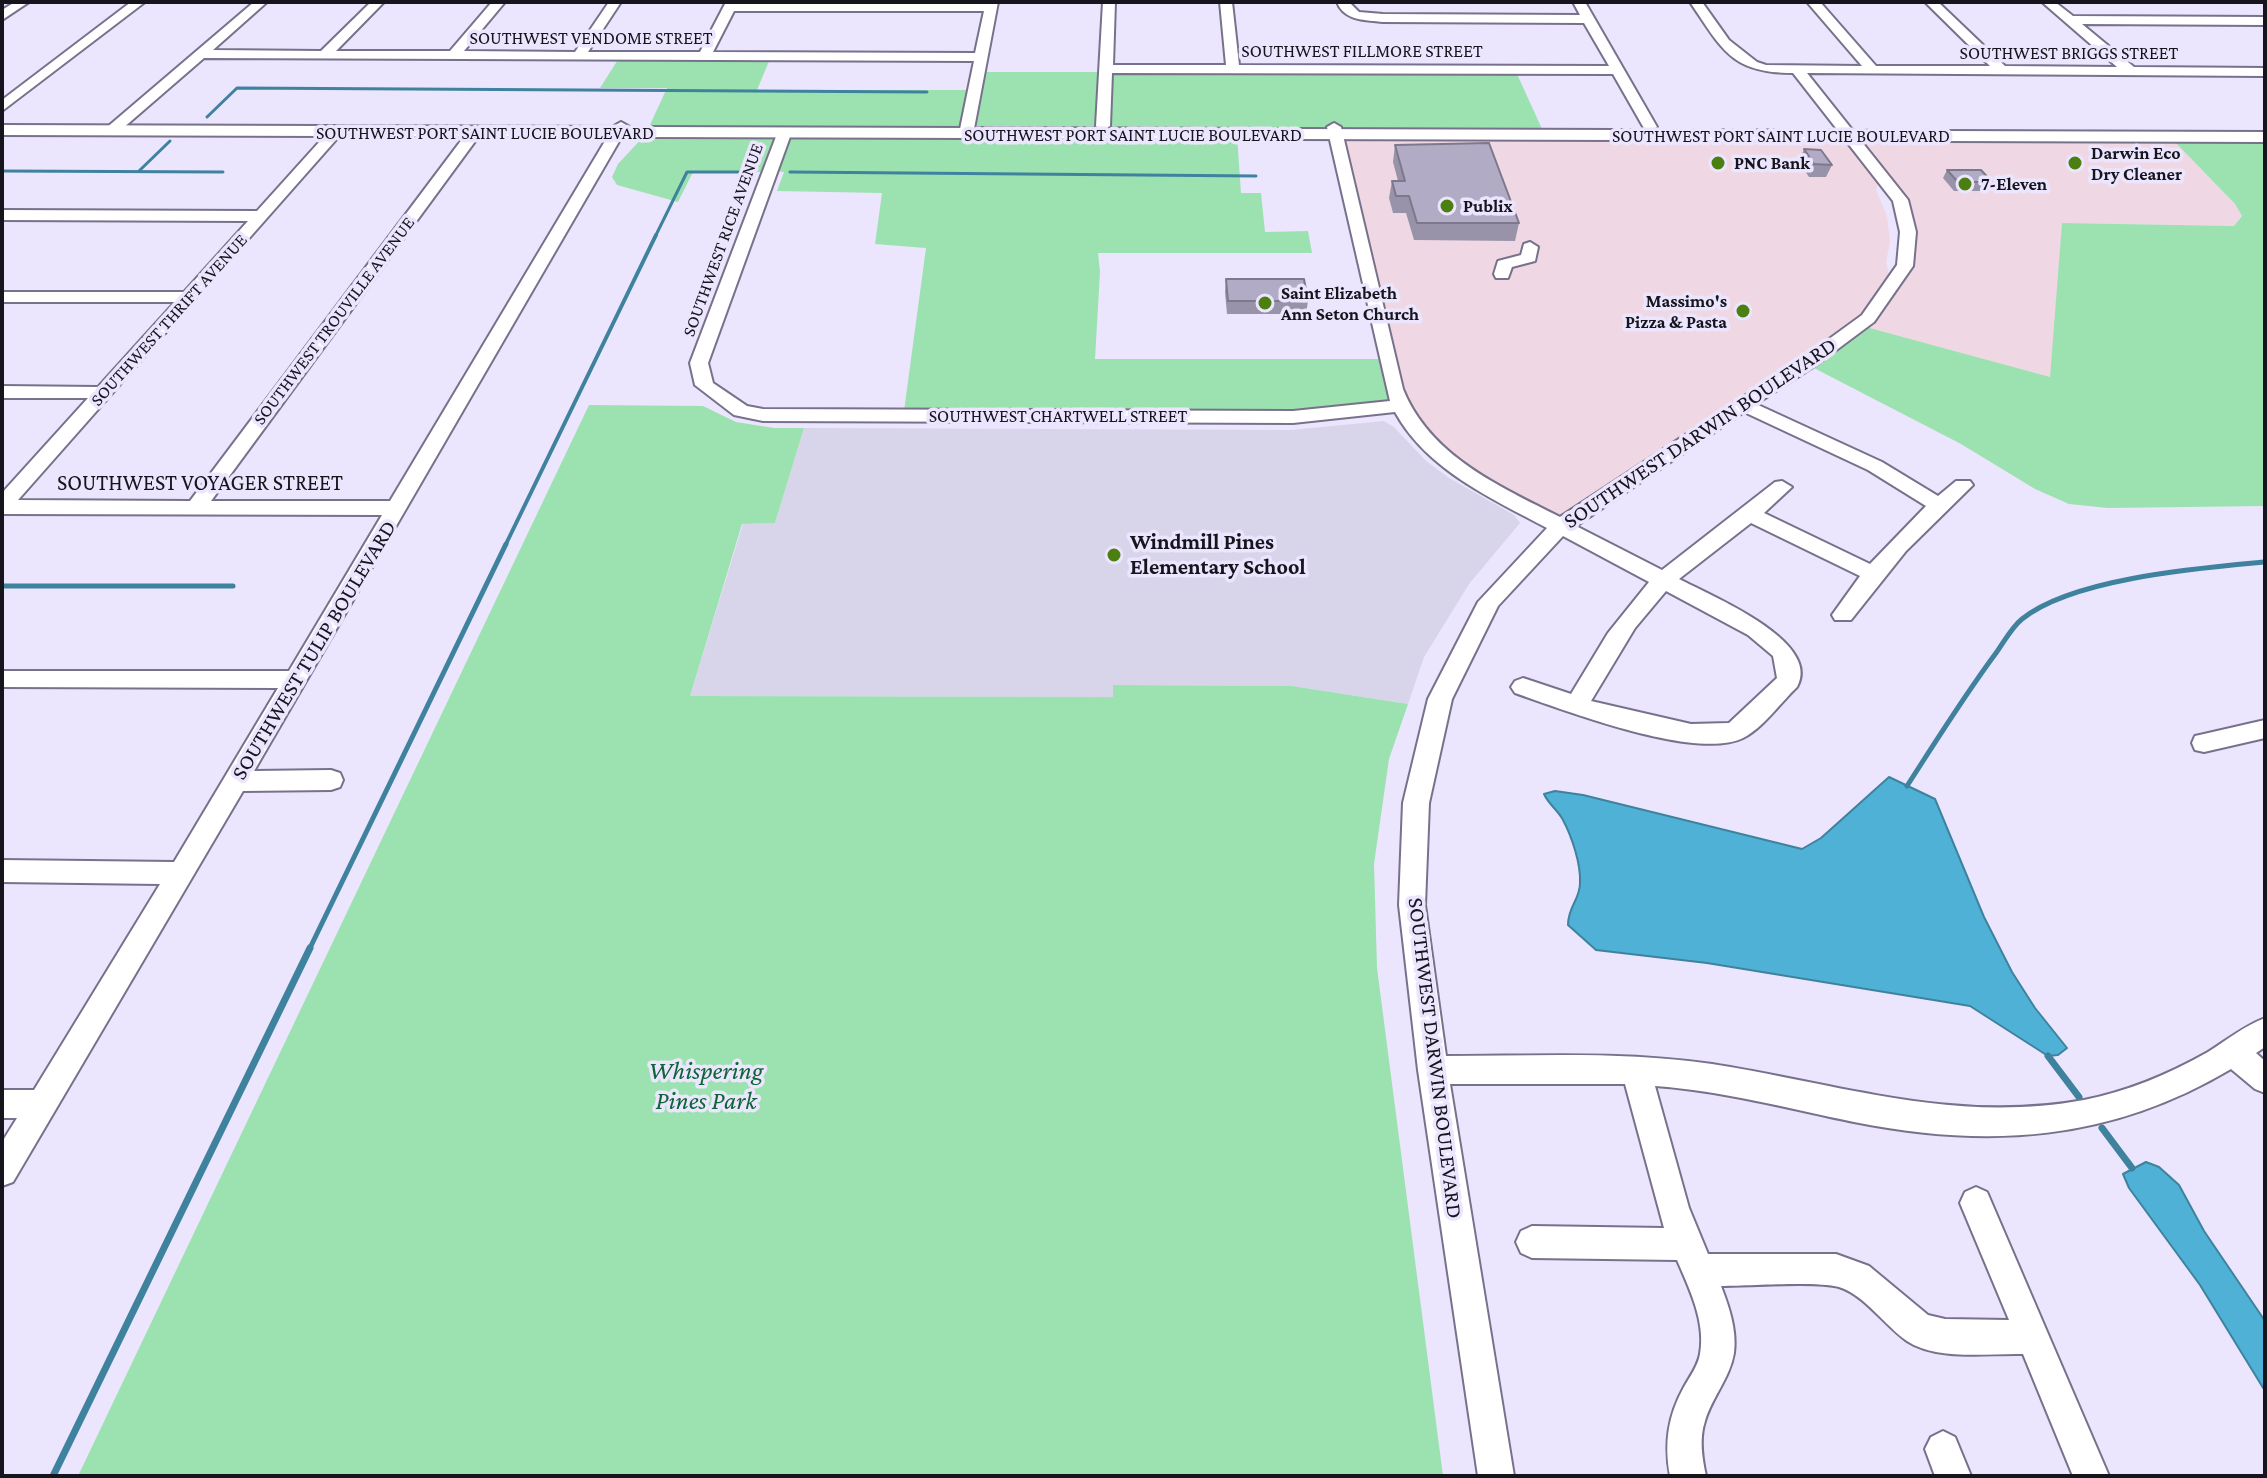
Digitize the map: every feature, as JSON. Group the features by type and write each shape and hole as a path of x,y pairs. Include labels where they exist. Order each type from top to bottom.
{"main road":[{"name":"SOUTHWEST PORT SAINT LUCIE BOULEVARD","path":"114,128 335,133 619,130 784,134 1103,126 1620,136 2265,129"},
{"name":"SOUTHWEST PORT SAINT LUCIE BOULEVARD","path":"2,127 1335,131 1650,127 2265,137"},
{"path":"1620,136 1650,127"},
{"path":"2136,137 2161,129"}],"street":[{"path":"2,16 23,2"},
{"path":"2,107 139,2"},
{"path":"114,128 261,2"},
{"path":"324,55 378,2"},
{"path":"454,55 499,2"},
{"path":"579,56 615,2"},
{"path":"1103,126 1109,2"},
{"path":"1226,2 1233,69"},
{"path":"1343,2 1345,8 1356,15 1383,18 1588,19"},
{"path":"1460,2 1466,19"},
{"path":"1579,2 1650,127"},
{"name":"SOUTHWEST BRIGGS STREET","path":"1696,2 1741,61 1765,69 2265,72"},
{"path":"1813,2 1874,71"},
{"path":"1931,2 2001,70"},
{"path":"2048,2 2130,71"},
{"path":"704,57 731,4 991,5 967,130"},
{"path":"2070,20 2265,21"},
{"name":"SOUTHWEST VENDOME STREET","path":"202,54 981,57"},
{"name":"SOUTHWEST FILLMORE STREET","path":"1105,69 1618,70"},
{"name":"SOUTHWEST DARWIN BOULEVARD","path":"1496,1476 1433,1070 1412,905 1416,803 1440,699 1489,602 1561,526 1650,464 1813,359 1868,318 1896,275 1893,264 1896,242 1893,217 1882,190 1885,184 1798,71"},
{"name":"SOUTHWEST TULIP BOULEVARD","path":"2,1171 182,873 619,130"},
{"path":"1335,131 1399,406 1411,425 1449,463 1486,487 1756,629 1784,653 1789,681 1736,731 1697,735 1577,705 1523,687"},
{"name":"SOUTHWEST THRIFT AVENUE","path":"2,506 335,133"},
{"name":"SOUTHWEST TROUVILLE AVENUE","path":"195,508 474,133"},
{"name":"SOUTHWEST RICE AVENUE","path":"720,399 704,385 699,363 784,134"},
{"path":"2,215 262,216"},
{"path":"1502,274 1504,264 1529,258 1530,247"},
{"path":"2,297 189,297"},
{"path":"2,392 104,393"},
{"name":"SOUTHWEST CHARTWELL STREET","path":"720,399 741,411 763,415 1253,417 1399,406"},
{"path":"1744,405 1875,466 1939,505"},
{"path":"1843,615 1871,573 1963,485"},
{"path":"1577,705 1616,637 1663,581 1716,538 1752,515 1782,487"},
{"name":"SOUTHWEST VOYAGER STREET","path":"2,506 398,508"},
{"path":"1752,515 1871,573"},
{"path":"2,679 296,680"},
{"path":"2204,743 2265,729"},
{"path":"236,781 331,780"},
{"path":"2,871 182,873"},
{"path":"1433,1070 1637,1072 1710,1078 1902,1116 2008,1122 2080,1115 2145,1098 2233,1053 2265,1031"},
{"path":"2233,1053 2265,1079"},
{"path":"1637,1072 1674,1212 1693,1257 1718,1342 1713,1374 1688,1417 1684,1458 1688,1476"},
{"path":"2,1104 42,1104"},
{"path":"1976,1203 2091,1476"},
{"path":"1532,1242 1836,1270 1857,1278 1920,1330 1945,1336 2033,1337"}],"shaded area":[{"path":"1342,135 1847,137 1878,183 1876,190 1887,216 1890,241 1886,263 1889,274 1862,316 1807,357 1644,460 1559,519 1492,484 1455,460 1406,406"},
{"path":"1859,138 2172,139 2242,215 2234,226 2062,223 2051,378 1866,327 1912,268 1916,247 1911,210 1903,192 1892,184"},
{"name":"Windmill Pines Elementary School","path":"1384,421 1394,427 1426,461 1449,478 1514,515 1520,523 1469,584 1424,657 1408,704 1292,686 1114,685 1113,697 690,696 743,524 775,523 804,428 1291,430"}],"green space":[{"path":"619,58 770,59 757,90 970,90 962,128 649,127 667,88 600,88"},
{"path":"984,72 1100,72 1096,128 974,128"},
{"path":"1111,72 1517,74 1542,129 1108,128"},
{"path":"780,132 764,172 693,172 678,202 617,185 612,177 618,164 645,135"},
{"path":"791,132 1237,136 1241,193 1261,193 1265,232 1308,231 1312,253 1098,253 1100,272 1095,359 1380,359 1391,403 1293,412 904,411 926,248 875,244 882,193 777,191 784,172 776,171"},
{"path":"2172,139 2265,139 2265,506 2108,508 2069,504 2035,489 1961,444 1812,367 1866,327 2050,377 2062,223 2234,226 2242,216 2235,204"},
{"name":"Whispering Pines Park","path":"589,405 703,406 736,422 774,428 804,428 775,523 742,524 690,696 1113,697 1113,685 1292,686 1408,704 1389,759 1374,864 1377,968 1443,1476 78,1476"}],"water":[{"path":"1889,777 1935,799 1984,917 2012,972 2035,1008 2067,1048 2058,1055 2048,1056 1970,1006 1707,963 1596,950 1568,925 1579,889 1579,868 1561,816 1544,794 1555,791 1583,795 1802,849 1821,838"},
{"path":"2146,1162 2159,1167 2179,1185 2204,1231 2265,1321 2265,1391 2200,1285 2129,1188 2123,1174"}],"building":[{"name":"Publix","path":"1489,143 1519,223 1417,223 1409,196 1396,196 1392,181 1405,181 1395,145"},
{"path":"1804,149 1821,150 1832,165 1814,164"},
{"path":"1947,170 1981,170 1992,182 1958,182"},
{"path":"1226,279 1304,279 1308,301 1228,301"}],"waterway":[{"path":"207,117 237,88 927,92"},
{"path":"139,171 170,141"},
{"path":"2,171 223,172"},
{"path":"655,237 687,172 755,172"},
{"path":"790,172 1256,176"},
{"path":"505,546 656,235"},
{"path":"309,950 506,544"},
{"path":"1907,786 2011,631 2022,619 2044,605 2072,594 2138,577 2265,562"},
{"path":"2,586 233,586"},
{"path":"53,1476 310,948"},
{"path":"2048,1056 2079,1097"},
{"path":"2102,1128 2132,1168"}],"place":[{"name":"PNC Bank","path":"1718,163"},
{"name":"Darwin Eco Dry Cleaner","path":"2075,163"},
{"name":"7-Eleven","path":"1965,184"},
{"name":"Publix","path":"1447,206"},
{"name":"Saint Elizabeth Ann Seton Church","path":"1265,303"},
{"name":"Massimo's Pizza & Pasta","path":"1743,311"},
{"name":"Windmill Pines Elementary School","path":"1114,555"}]}
